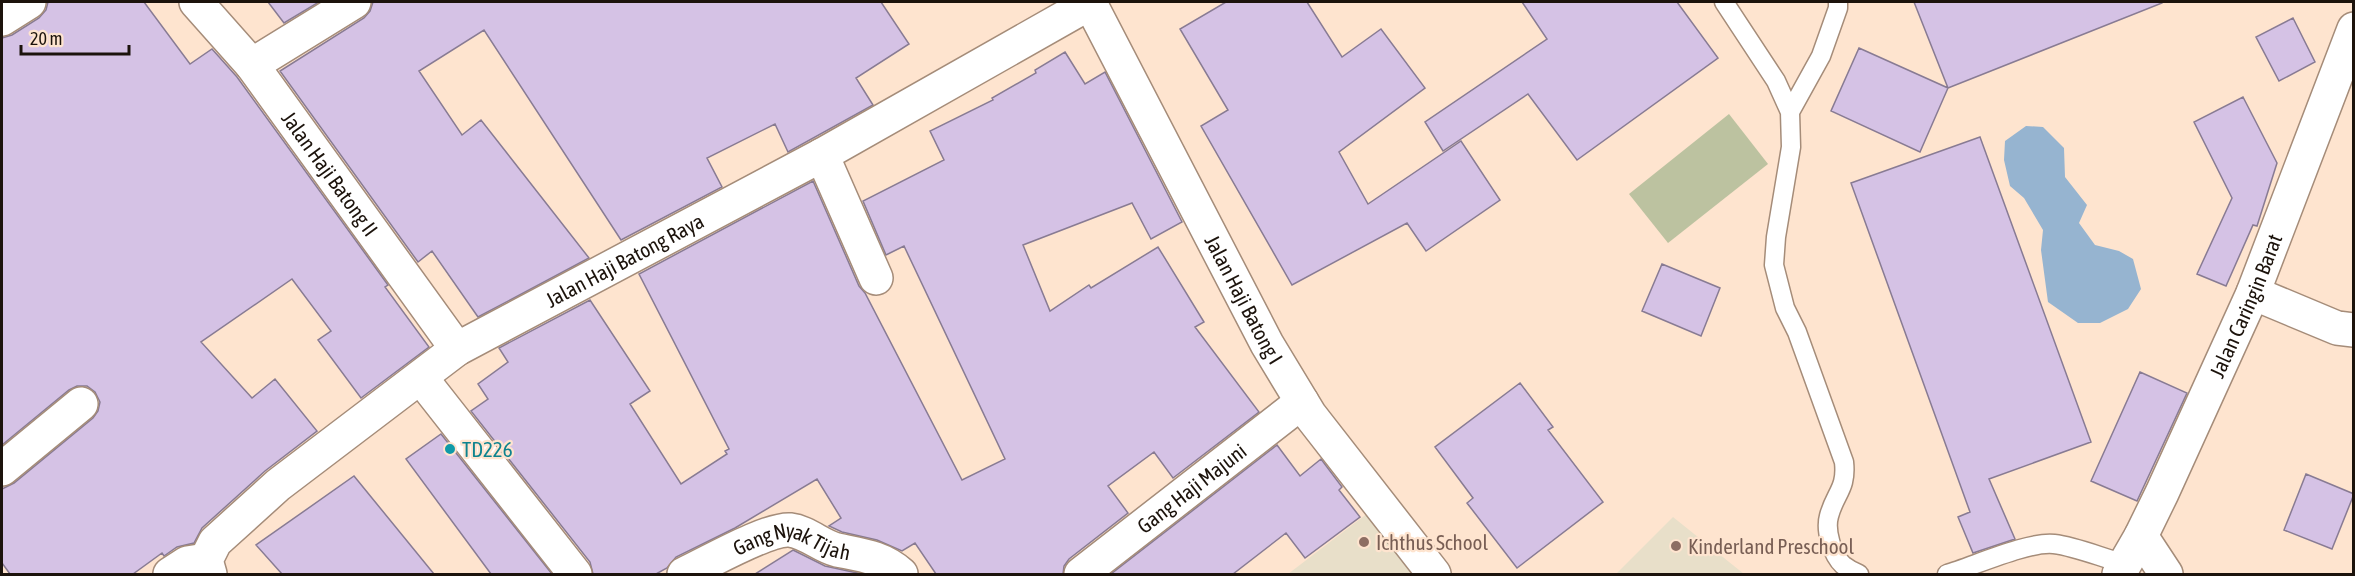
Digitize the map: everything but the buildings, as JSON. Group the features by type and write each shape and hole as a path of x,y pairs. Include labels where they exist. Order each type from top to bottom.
{"street":[{"path":"2,19 29,2"},
{"name":"Jalan Haji Batong II","path":"196,2 252,65 457,349"},
{"path":"252,65 354,2"},
{"name":"Jalan Haji Batong Raya","path":"208,567 215,542 278,485 457,349 822,155 1091,2"},
{"name":"Jalan Haji Batong I","path":"1091,2 1267,345 1302,402 1434,574"},
{"name":"Jalan Caringin Barat","path":"2122,569 2141,536 2253,293 2354,29"},
{"path":"822,155 876,278"},
{"path":"2253,293 2337,328 2354,330"},
{"path":"421,378 575,574"},
{"name":"Gang Haji Majuni","path":"1081,574 1302,402"},
{"path":"2,469 81,404"},
{"name":"Gang Nyak Tijah","path":"684,574 771,533 788,530 835,549 882,561 901,574"},
{"path":"2141,536 2166,574"},
{"path":"170,574 187,563 208,567"}],"lane":[{"path":"1724,2 1776,81 1790,112 1791,147 1776,237 1774,265 1785,308 1797,332 1844,462 1846,477 1828,518 1827,529 1835,555 1843,565 1859,574"},
{"path":"1790,112 1821,56 1838,8 1838,2"},
{"path":"1947,574 2035,546 2052,544 2079,549 2122,569"}],"shaded area":[{"name":"Ichthus School","path":"1372,510 1425,574 1288,574"},
{"name":"Kinderland Preschool","path":"1673,517 1744,574 1616,574"}],"green space":[{"path":"1729,114 1768,164 1668,243 1629,194"}],"water":[{"path":"2026,126 2043,127 2064,148 2065,177 2087,205 2079,223 2095,245 2119,251 2133,259 2141,289 2128,309 2100,323 2078,323 2048,302 2041,250 2043,230 2024,198 2010,186 2004,160 2005,141"}],"place":[{"name":"TD226","path":"450,449"},
{"name":"Ichthus School","path":"1364,542"},
{"name":"Kinderland Preschool","path":"1676,546"}]}
